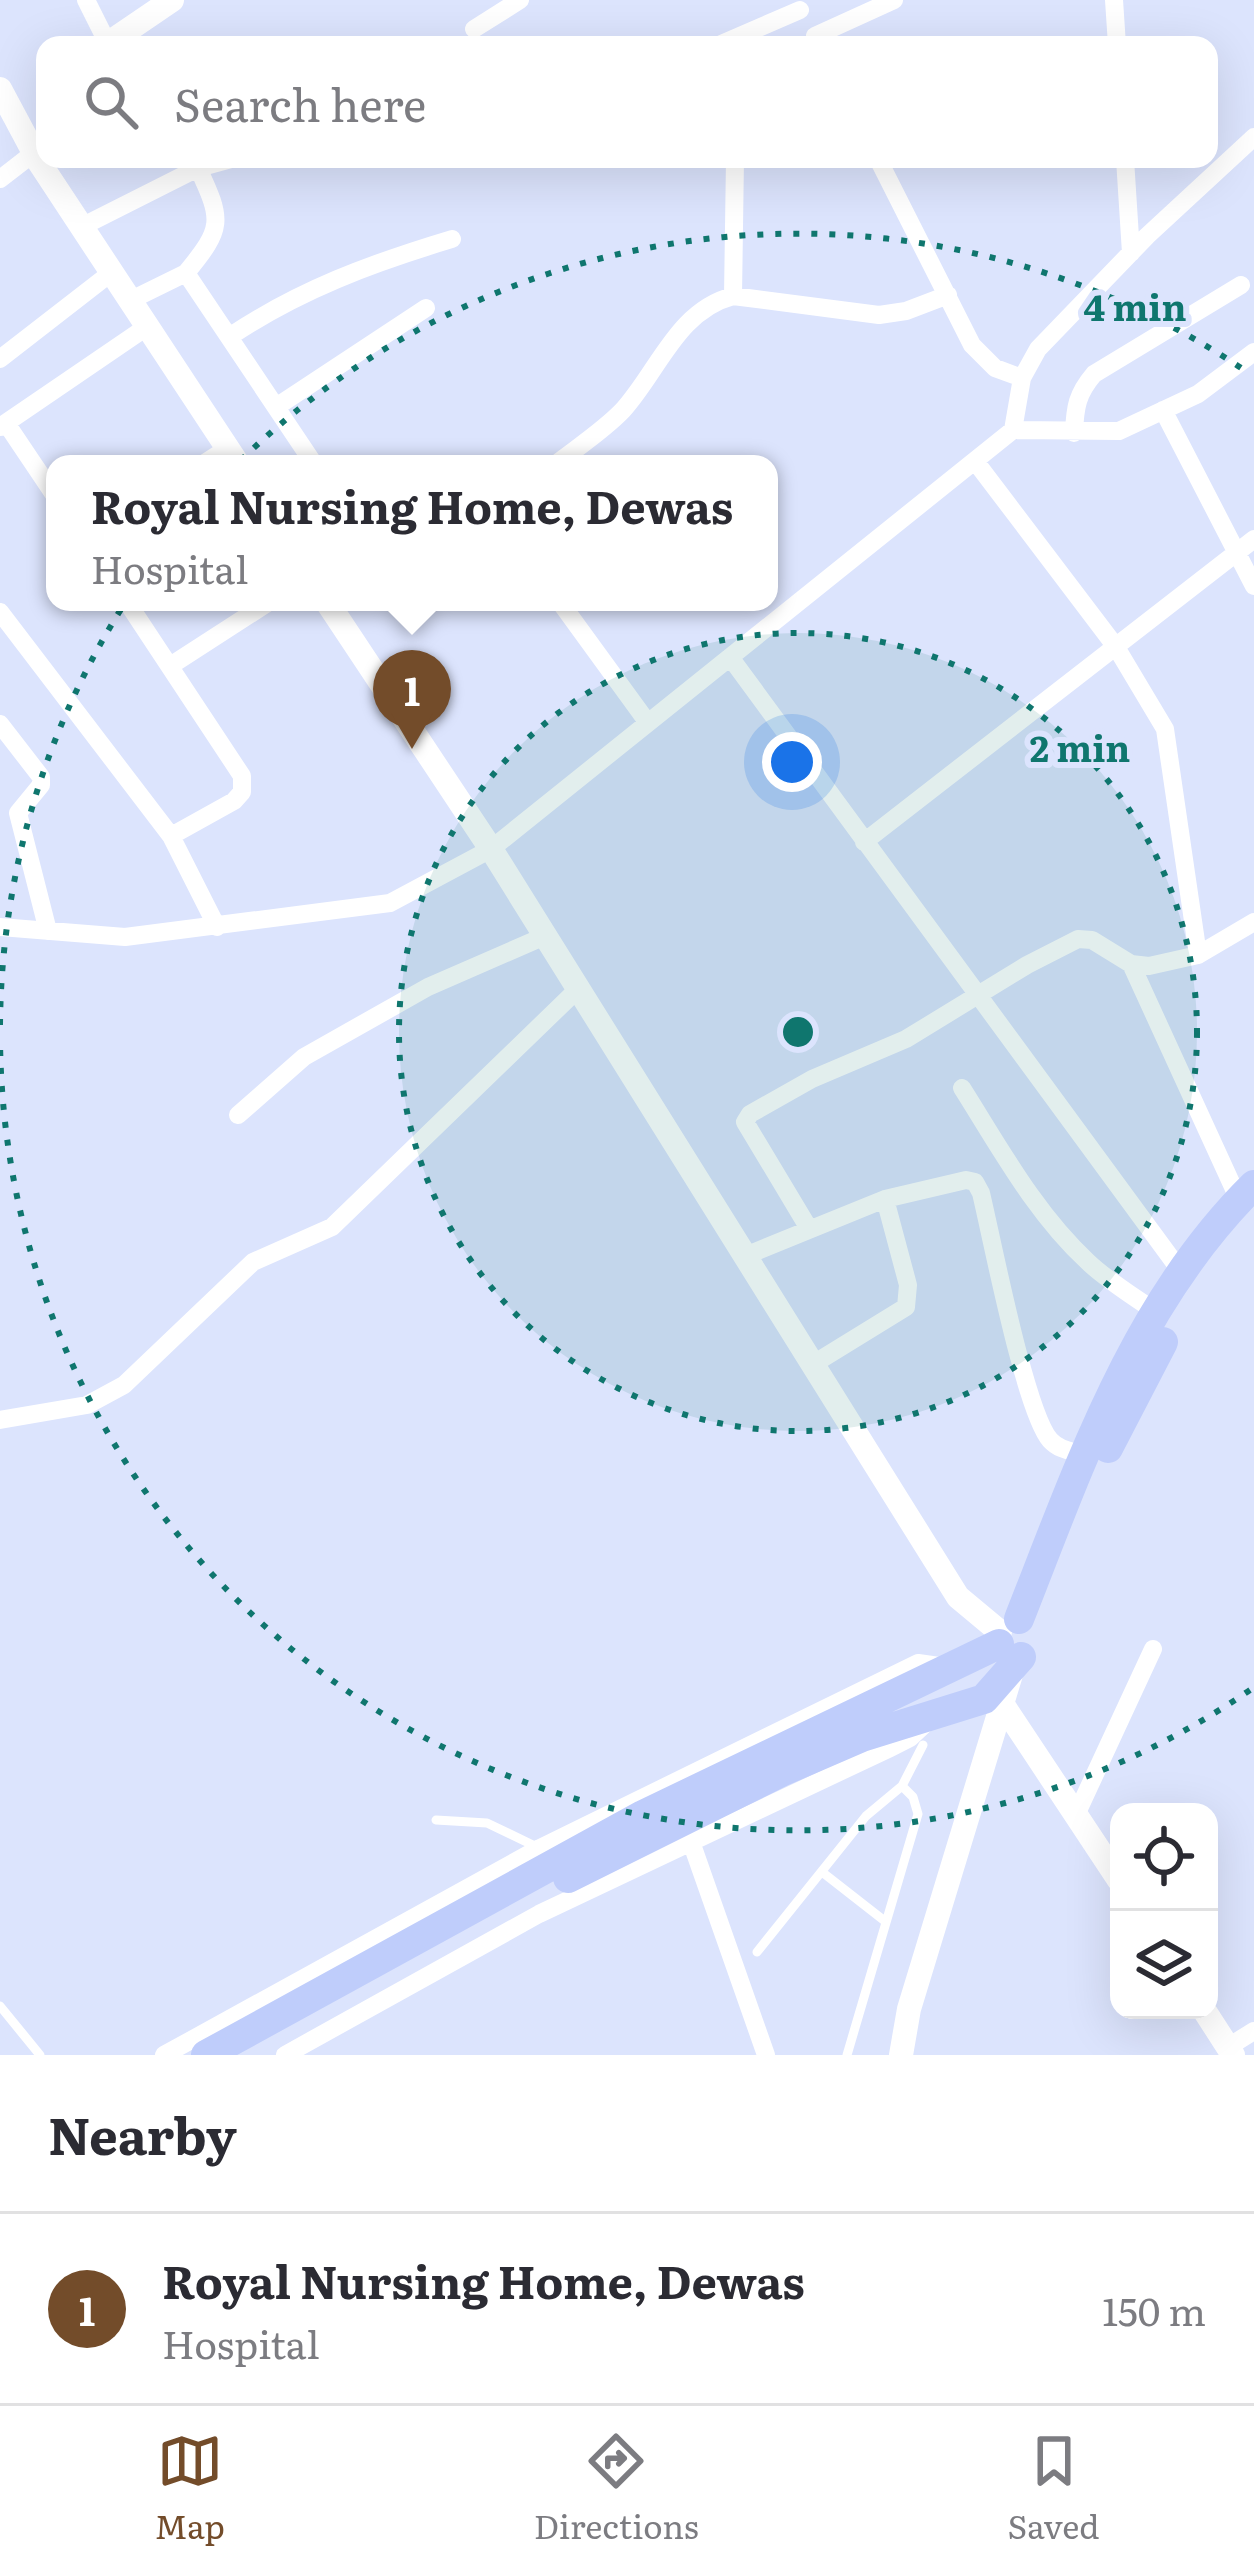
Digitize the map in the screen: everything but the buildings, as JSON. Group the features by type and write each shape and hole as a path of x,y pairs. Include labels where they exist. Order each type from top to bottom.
{"main road":[{"path":"206,2055 550,1854 1014,1642 1119,1376 1182,1273 1249,1200"},
{"path":"249,2055 290,2049 582,1870 687,1830 862,1737 929,1730 984,1699 1148,1365 1249,1200"}],"street":[{"path":"86,0 103,36"},
{"path":"119,36 172,0"},
{"path":"474,28 520,0"},
{"path":"826,36 894,0"},
{"path":"1114,0 1116,36"},
{"path":"749,36 798,5 816,36"},
{"path":"0,89 36,148"},
{"path":"0,927 125,937 390,903 491,849 1013,430 1022,379 1038,349 1254,137"},
{"path":"0,179 36,157"},
{"path":"48,168 232,455"},
{"path":"82,226 198,168 217,208 212,242 186,274 131,300"},
{"path":"733,296 735,168"},
{"path":"883,168 972,345 994,368 1022,379"},
{"path":"1126,168 1131,253"},
{"path":"229,337 258,317 365,264 452,239"},
{"path":"0,359 112,272"},
{"path":"186,274 308,455"},
{"path":"1074,433 1075,405 1094,374 1241,286"},
{"path":"567,455 623,410 690,320 710,302 733,296 879,315 906,311 948,295"},
{"path":"276,407 426,308"},
{"path":"46,484 3,425 148,326"},
{"path":"1013,430 1119,431 1198,394 1254,352"},
{"path":"1163,410 1246,545 1254,586"},
{"path":"975,461 1116,647 1165,730 1198,955"},
{"path":"864,842 1246,545"},
{"path":"133,611 242,776 242,792 234,801 171,836"},
{"path":"170,666 255,611"},
{"path":"333,611 491,849 958,1598 1014,1642 1003,1706 910,2008 901,2055"},
{"path":"567,611 648,723"},
{"path":"0,612 171,836 217,926"},
{"path":"730,657 1182,1273"},
{"path":"0,724 41,776 40,785 17,813 48,931"},
{"path":"808,1227 745,1122 750,1114 812,1078 906,1040 1078,939 1092,940 1131,964 1149,966 1198,955 1254,922"},
{"path":"238,1115 304,1057 428,987 545,936"},
{"path":"1131,964 1249,1200"},
{"path":"0,1420 87,1405 124,1385 254,1262 332,1227 578,988"},
{"path":"962,1088 1035,1203 1064,1239 1092,1266 1156,1312"},
{"path":"745,1256 885,1199 966,1180 975,1182 1030,1395 1046,1436 1059,1448 1084,1455"},
{"path":"815,1364 906,1307 908,1285 885,1199"},
{"path":"1076,1815 1153,1649"},
{"path":"1003,1706 1110,1866"},
{"path":"687,1830 766,2055"},
{"path":"164,2055 550,1854"},
{"path":"1210,2019 1231,2051 1254,2031"}],"lane":[{"path":"757,1952 866,1816 902,1786 929,1730"},
{"path":"847,2055 919,1814 913,1797 902,1786"},
{"path":"436,1820 487,1823 550,1854"},
{"path":"822,1872 886,1922"},
{"path":"0,2006 40,2055"}],"place":[{"name":"Royal Nursing Home, Dewas","path":"412,749"}]}
